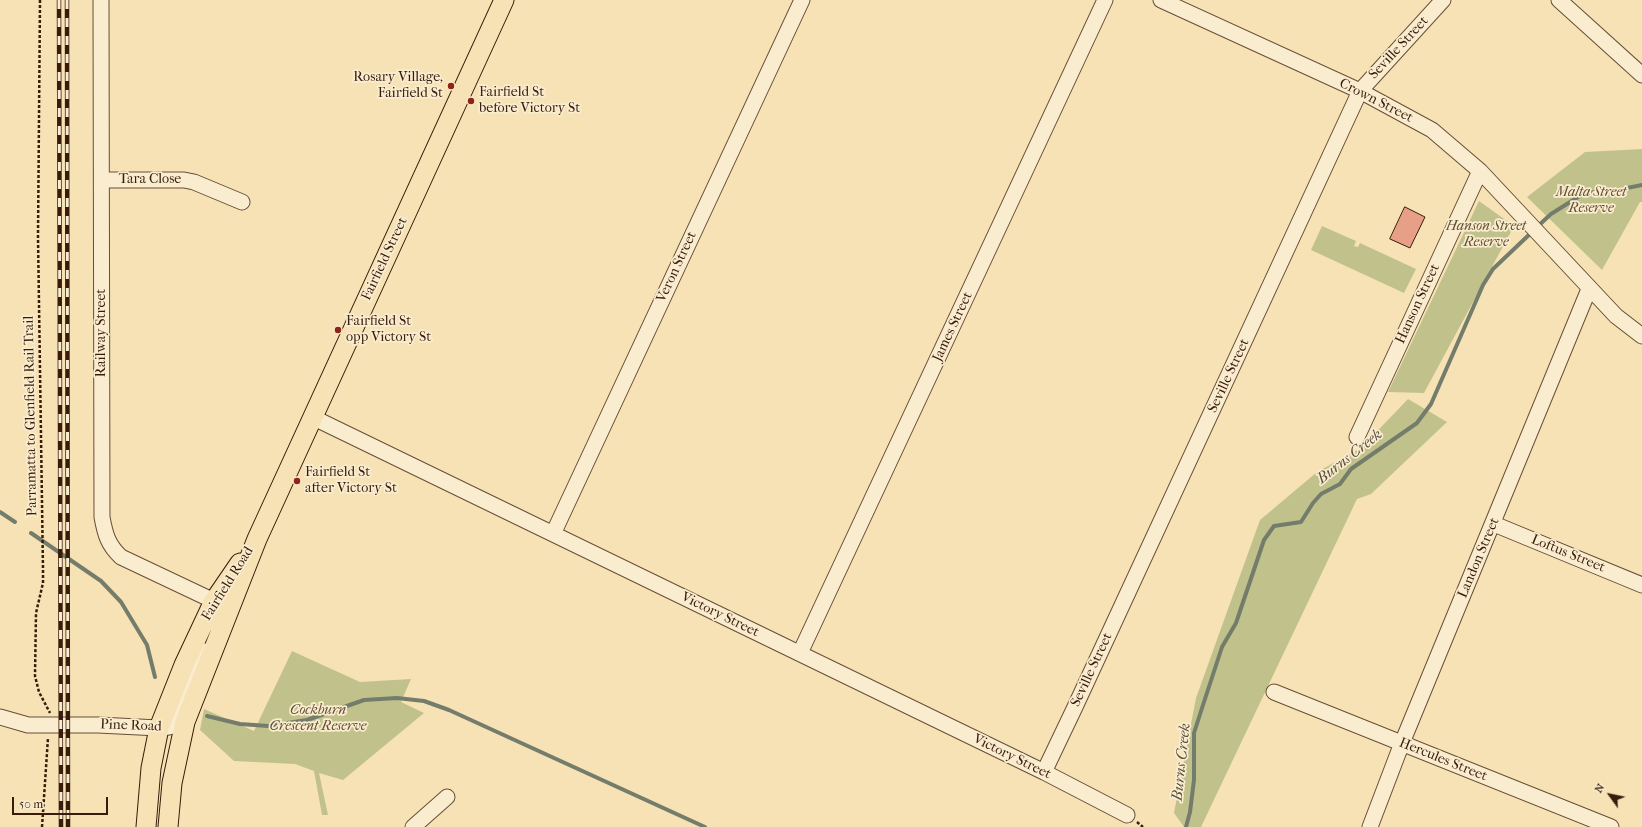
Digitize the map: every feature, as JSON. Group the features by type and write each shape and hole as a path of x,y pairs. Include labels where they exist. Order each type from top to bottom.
{"main road":[{"name":"Fairfield Street","path":"257,539 504,0"},
{"name":"Fairfield Road","path":"146,827 151,768 159,728 181,671 214,601 257,539"},
{"name":"Fairfield Road","path":"168,827 172,783 185,722 198,684 257,539"}],"street":[{"name":"Railway Street","path":"101,0 102,498 105,530 112,548 121,557 214,601"},
{"name":"Veron Street","path":"553,534 802,0"},
{"name":"James Street","path":"800,653 1105,0"},
{"name":"Crown Street","path":"1161,0 1360,91 1432,130 1480,171 1557,252 1589,289 1616,316 1642,336"},
{"name":"Seville Street","path":"1044,772 1360,91 1444,0"},
{"path":"1560,0 1642,74"},
{"name":"Hanson Street","path":"1357,437 1480,171"},
{"name":"Tara Close","path":"102,180 184,180 194,182 242,202"},
{"name":"Landon Street","path":"1370,827 1402,743 1494,524 1589,289"},
{"name":"Victory Street","path":"312,417 1044,772 1127,815"},
{"name":"Loftus Street","path":"1494,524 1642,585"},
{"name":"Pine Road","path":"0,718 28,725 169,727 176,719 195,671 233,601"},
{"name":"Hercules Street","path":"1274,692 1611,827"},
{"path":"412,827 447,797"}],"path":[{"name":"Parramatta to Glenfield Rail Trail","path":"40,0 38,237 43,569 42,583 36,612 35,676 39,692 50,711 42,827"}],"green space":[{"name":"Malta Street Reserve","path":"1642,149 1642,202 1640,202 1602,270 1527,197 1585,152"},
{"name":"Hanson Street Reserve","path":"1479,201 1514,226 1424,393 1388,392"},
{"path":"1322,226 1356,241 1354,246 1358,247 1360,243 1416,269 1404,293 1311,250"},
{"path":"1408,399 1447,422 1371,494 1357,499 1201,827 1184,827 1174,813 1196,698 1260,520 1317,472 1361,448"},
{"name":"Cockburn Crescent Reserve","path":"292,651 360,682 411,679 401,702 424,713 343,780 319,773 328,815 322,815 314,771 295,764 234,761 200,730 204,709 254,731"}],"building":[{"path":"1405,207 1425,217 1410,248 1390,239"}],"waterway":[{"name":"Burns Creek","path":"1537,227 1551,214 1586,192 1603,193 1642,185"},
{"name":"Burns Creek","path":"1186,827 1190,812 1194,780 1194,733 1222,647 1236,623 1264,540 1274,526 1301,522 1313,503 1321,494 1340,484 1351,469 1417,423 1431,404 1483,285 1493,269 1532,232"},
{"path":"0,512 15,522"},
{"path":"31,533 101,581 121,602 147,645 155,677"},
{"path":"207,716 240,724 268,726 307,720 364,700 397,698 424,701 449,710 705,827"}],"railway":[{"path":"59,0 61,827"},
{"path":"67,0 68,827"}],"place":[{"name":"Rosary Village, Fairfield St","path":"451,86"},
{"name":"Fairfield St before Victory St","path":"471,101"},
{"name":"Fairfield St opp Victory St","path":"338,330"},
{"name":"Fairfield St after Victory St","path":"297,481"}]}
